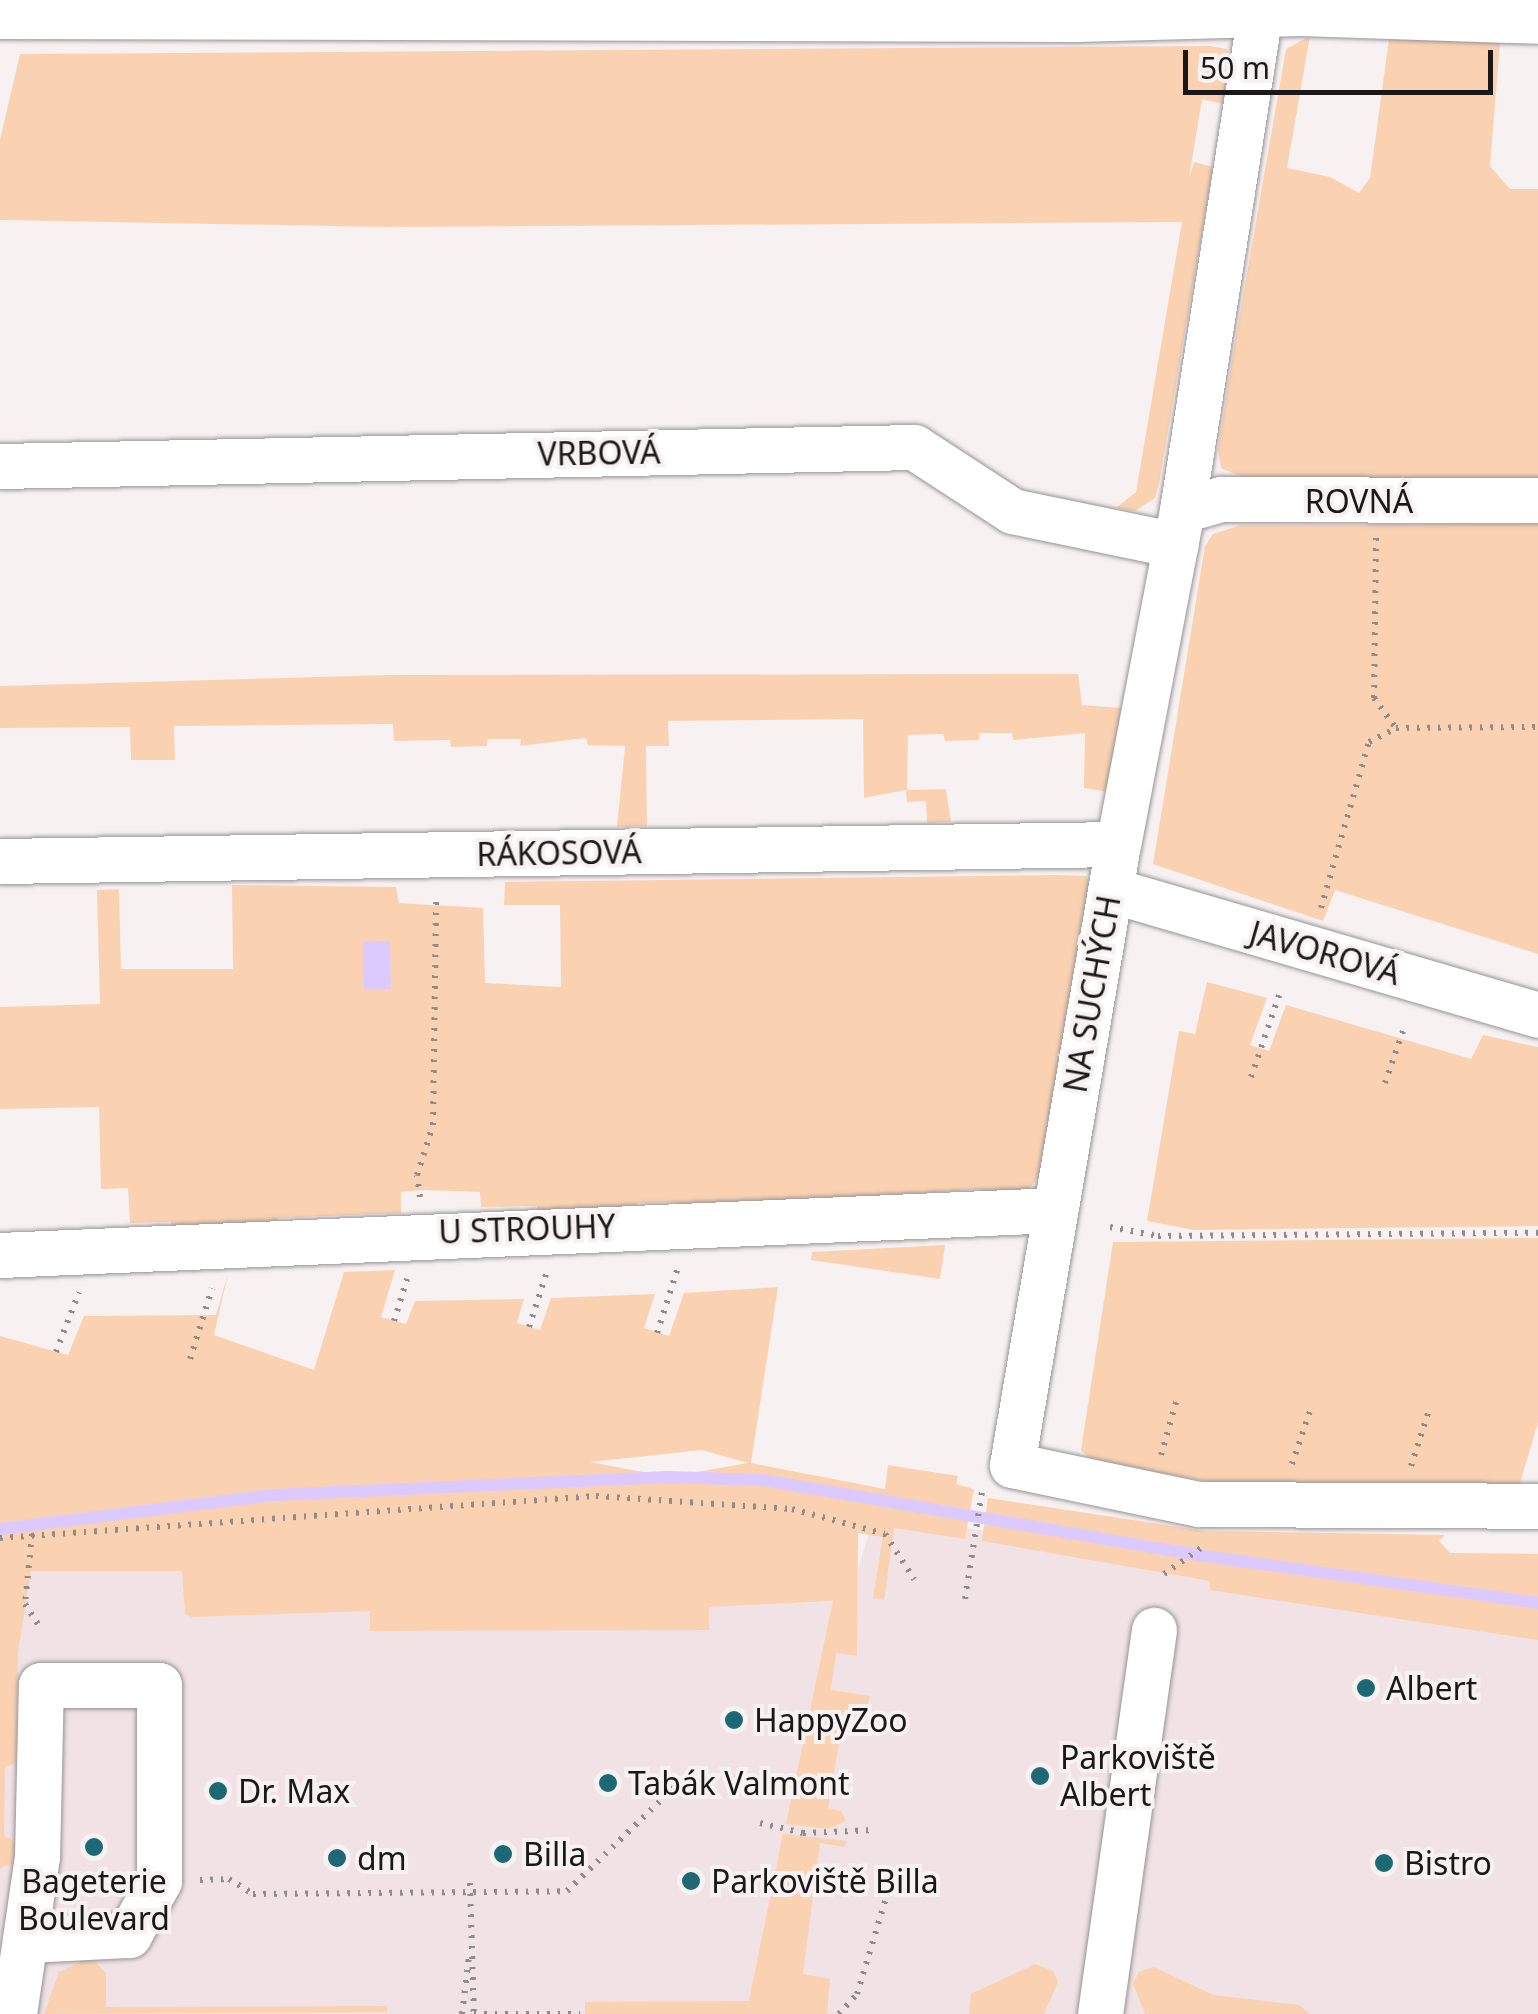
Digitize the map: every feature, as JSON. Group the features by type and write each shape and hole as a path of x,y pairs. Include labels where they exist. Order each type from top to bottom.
{"street":[{"path":"0,16 146,8 1260,8 1538,22"},
{"name":"NA SUCHÝCH","path":"1260,8 1179,528 1118,844 1012,1465 1199,1504 1538,1506"},
{"name":"VRBOVÁ","path":"0,466 914,446 1012,511 1179,528"},
{"name":"ROVNÁ","path":"1179,528 1221,499 1538,500"},
{"name":"RÁKOSOVÁ","path":"0,861 1118,844"},
{"name":"JAVOROVÁ","path":"1112,890 1538,1015"},
{"name":"U STROUHY","path":"0,1255 418,1248 1054,1210"},
{"path":"1100,2014 1154,1630"},
{"path":"14,2014 28,1919 41,1685 159,1685 159,1881 129,1935 28,1919"}],"path":[{"path":"1376,502 1374,698 1396,728"},
{"path":"1308,948 1369,742 1396,728 1538,727"},
{"path":"394,1321 418,1248 417,1174 433,1125 437,854"},
{"path":"1251,1077 1280,993"},
{"path":"1385,1083 1403,1031"},
{"path":"1110,1226 1158,1236 1538,1233"},
{"path":"657,1333 684,1251"},
{"path":"528,1327 552,1257"},
{"path":"190,1359 217,1269"},
{"path":"56,1352 87,1274"},
{"path":"1156,1473 1176,1398"},
{"path":"1286,1484 1310,1408"},
{"path":"1409,1471 1429,1410"},
{"path":"965,1599 982,1490"},
{"path":"0,1538 596,1496 792,1509 885,1534 914,1579"},
{"path":"32,1534 25,1604 42,1630"},
{"path":"195,1880 229,1879 252,1894 470,1888 567,1891 682,1780 779,1776"},
{"path":"760,1823 802,1833 875,1830"},
{"path":"839,2014 857,1994 896,1865"},
{"path":"470,1888 474,2014 580,2014"},
{"path":"462,2014 470,1953"}],"shaded area":[{"path":"1310,36 1287,168 1330,177 1359,193 1370,178 1389,39 1500,43 1490,166 1510,189 1538,189 1538,484 1240,485 1240,476 1221,468 1218,450 1286,49"},
{"path":"1210,46 1227,49 1230,59 1223,104 1202,99 1189,178 1194,162 1213,167 1159,484 1155,498 1135,511 1116,508 1136,492 1182,222 385,227 0,220 0,140 20,54"},
{"path":"1538,524 1538,954 1335,890 1323,921 1153,864 1205,546 1213,534 1241,525"},
{"path":"1078,674 1082,705 1121,708 1108,792 1084,788 1085,733 1013,740 1012,733 979,733 979,740 945,741 943,734 908,735 907,790 946,789 951,822 927,823 926,801 907,802 906,790 864,798 863,719 668,721 669,746 646,746 647,826 617,827 625,746 588,745 586,738 520,746 521,739 487,739 487,746 451,747 450,740 394,741 393,724 174,726 175,760 131,760 130,727 0,728 0,686 390,675"},
{"path":"1086,876 1089,883 1044,1169 1026,1193 983,1196 981,1189 679,1212 677,1202 637,1203 637,1214 538,1217 537,1206 481,1207 480,1192 424,1190 401,1192 401,1213 277,1218 276,1227 172,1231 171,1222 130,1223 128,1188 101,1189 99,1107 0,1109 0,1007 100,1004 97,890 119,889 121,969 233,969 232,885 396,887 399,903 483,908 485,983 561,987 560,905 504,905 505,882"},
{"path":"363,941 390,941 391,989 364,989"},
{"path":"1207,982 1267,998 1250,1045 1269,1051 1286,1005 1471,1059 1483,1035 1538,1047 1538,1226 1194,1230 1147,1221 1179,1031 1195,1034"},
{"path":"1538,1238 1538,1423 1519,1486 1218,1483 1094,1462 1081,1450 1113,1242"},
{"path":"945,1245 940,1279 811,1260 812,1252"},
{"path":"395,1270 381,1317 406,1324 415,1301 524,1299 517,1323 540,1330 551,1298 655,1294 644,1328 669,1336 684,1293 778,1287 751,1463 885,1489 888,1465 958,1476 956,1484 974,1489 965,1539 894,1528 884,1600 873,1598 883,1537 858,1533 857,1656 836,1653 831,1690 870,1696 863,1723 843,1720 828,1808 841,1811 846,1821 828,1829 786,1824 833,1601 709,1607 709,1630 370,1631 370,1611 192,1617 185,1614 182,1571 31,1571 18,1652 17,1761 5,1768 4,1835 17,1844 14,1863 0,1868 0,1336 68,1355 84,1316 216,1315 228,1274 214,1335 314,1370 344,1272","holes":["702,1450 748,1463 669,1477 590,1462"]},
{"path":"988,1498 1205,1531 1445,1535 1439,1541 1450,1553 1538,1554 1538,1640 1210,1590 1210,1581 982,1541"},
{"path":"876,1512 1538,1627 1538,2014 0,2014 0,1546 31,1571 183,1571 185,1614 847,1602"},
{"path":"783,1834 847,1841 845,1847 820,1843 803,1974 830,1979 827,2014 585,2014 585,2002 749,2001"},
{"path":"90,1957 106,1973 106,2007 387,2006 387,2012 44,2014 59,1972"},
{"path":"1035,1964 1053,1971 1058,1982 1044,2014 969,2014 971,1994"},
{"path":"1154,1967 1213,1995 1299,2005 1310,2014 1145,2014 1133,1984 1139,1972"}],"waterway":[{"path":"0,1529 273,1495 669,1477 763,1480 1197,1555 1538,1603"}],"place":[{"name":"Albert","path":"1366,1688"},
{"name":"HappyZoo","path":"734,1720"},
{"name":"Parkoviště Albert","path":"1040,1776"},
{"name":"Tabák Valmont","path":"608,1783"},
{"name":"Dr. Max","path":"218,1791"},
{"name":"Bageterie Boulevard","path":"94,1847"},
{"name":"Billa","path":"503,1854"},
{"name":"dm","path":"337,1858"},
{"name":"Bistro","path":"1384,1863"},
{"name":"Parkoviště Billa","path":"691,1881"}]}
